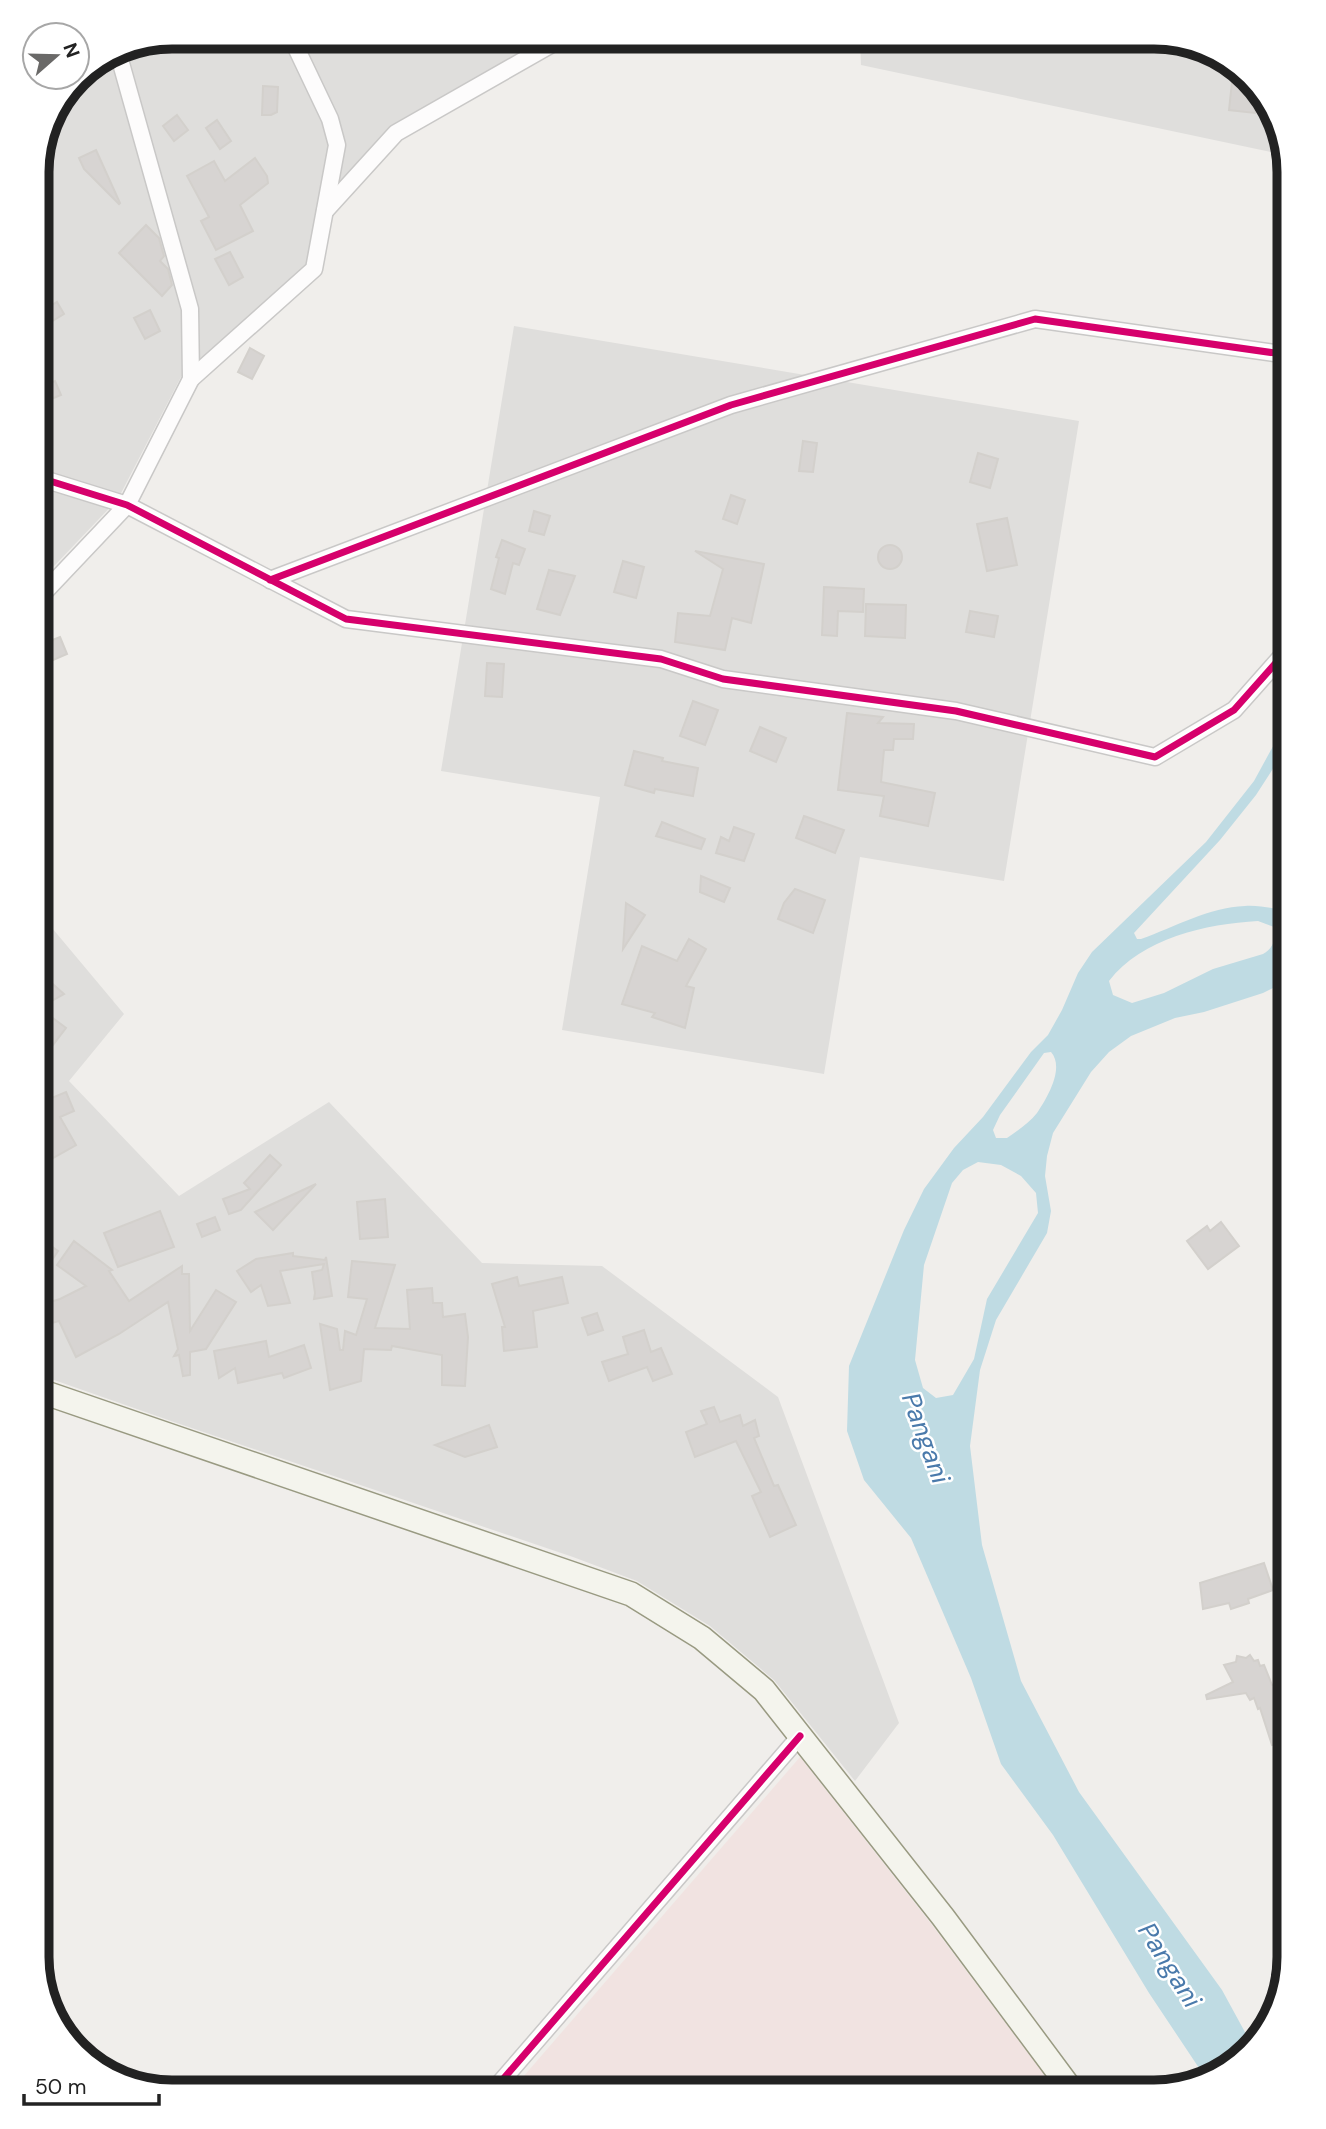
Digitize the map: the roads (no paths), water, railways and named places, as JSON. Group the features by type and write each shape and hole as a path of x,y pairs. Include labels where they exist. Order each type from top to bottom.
{"main road":[{"path":"49,1394 631,1594 702,1638 764,1690 943,1917 1064,2080"}],"street":[{"path":"49,587 127,505 191,379 314,269 337,145 330,119 297,49"},
{"path":"325,211 396,133 543,49"},
{"path":"120,60 190,309 191,379"},
{"path":"270,580 731,405 1035,319 1277,353"},
{"path":"49,481 127,505 346,619 661,659 723,679 956,710 1156,757 1234,710 1277,662"},
{"path":"502,2080 800,1736"}],"water":[{"name":"Pangani","path":"1277,739 1277,763 1256,795 1220,840 1134,933 1137,939 1141,939 1205,914 1232,907 1256,906 1277,909 1277,986 1204,1012 1175,1018 1131,1036 1109,1052 1091,1072 1053,1133 1045,1176 1051,1211 1047,1233 996,1320 980,1370 970,1446 982,1545 1021,1681 1079,1792 1222,1990 1248,2037 1235,2050 1201,2070 1149,1993 1053,1835 1001,1764 971,1678 911,1538 864,1480 847,1431 849,1366 904,1230 924,1189 954,1148 983,1117 1031,1052 1048,1035 1078,973 1092,952 1206,842 1254,781","holes":["1258,921 1274,927 1273,943 1263,954 1213,969 1164,993 1132,1003 1113,995 1109,981 1123,966 1157,944 1176,936 1217,926","1051,1052 1056,1066 1053,1083 1037,1113 1007,1138 996,1138 993,1130 1000,1115 1044,1053","978,1162 1001,1165 1021,1176 1036,1193 1038,1213 987,1299 974,1359 953,1395 936,1398 923,1388 915,1360 924,1265 952,1183 963,1170"]}]}
